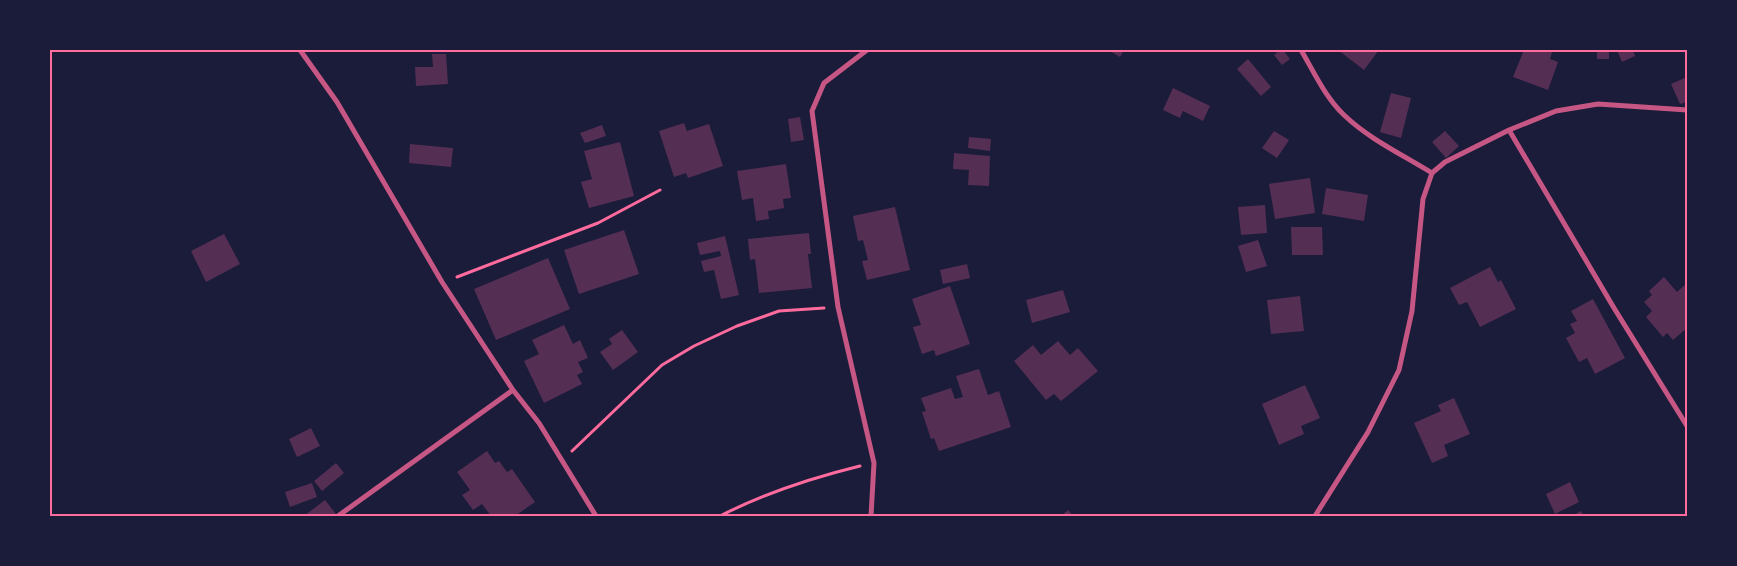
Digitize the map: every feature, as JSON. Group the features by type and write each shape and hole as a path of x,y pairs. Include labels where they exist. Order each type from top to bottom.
{"street":[{"path":"300,50 337,102 442,282 513,390 539,423 596,516"},
{"path":"867,50 824,83 812,111 838,307 874,463 871,516"},
{"path":"1301,50 1321,86 1344,115 1376,139 1432,172"},
{"path":"1315,516 1368,432 1399,370 1412,311 1423,198 1432,172 1444,162 1509,130 1556,111 1598,104 1687,110"},
{"path":"1509,130 1614,308 1687,426"},
{"path":"338,516 513,390"}],"path":[{"path":"442,282 598,222 660,190"},
{"path":"562,461 662,365 694,346 737,326 779,311 838,307"},
{"path":"720,516 747,502 810,478 874,463"}],"building":[{"path":"1108,50 1124,50 1120,57"},
{"path":"1283,50 1290,59 1282,65 1274,55"},
{"path":"1338,50 1379,50 1364,70"},
{"path":"1524,50 1552,52 1550,59 1558,62 1548,90 1513,77"},
{"path":"1597,50 1609,50 1609,59 1597,59"},
{"path":"1617,50 1633,50 1635,56 1622,62"},
{"path":"432,54 446,54 448,84 416,86 415,67 433,67"},
{"path":"1248,59 1271,87 1261,96 1237,69"},
{"path":"1687,77 1687,102 1680,104 1671,84"},
{"path":"1173,88 1210,106 1203,121 1183,111 1180,118 1163,110"},
{"path":"1391,93 1411,98 1401,138 1380,132"},
{"path":"800,117 804,140 791,142 788,119"},
{"path":"684,123 687,131 709,124 723,166 688,178 686,173 674,177 659,131"},
{"path":"602,125 606,136 585,143 580,133"},
{"path":"1274,131 1289,140 1277,158 1262,148"},
{"path":"1445,131 1459,146 1446,158 1432,142"},
{"path":"969,137 991,139 990,151 968,148"},
{"path":"620,142 634,196 589,208 581,182 592,179 584,151"},
{"path":"410,144 453,148 451,167 409,163"},
{"path":"954,153 990,156 989,186 968,185 969,170 953,169"},
{"path":"786,164 791,198 783,199 784,208 768,211 769,219 756,221 753,198 742,200 737,171"},
{"path":"1310,178 1315,213 1275,219 1269,184"},
{"path":"1326,188 1368,195 1364,221 1322,214"},
{"path":"1265,205 1267,233 1241,235 1238,207"},
{"path":"895,207 910,270 867,280 862,261 868,260 863,240 858,241 853,216"},
{"path":"1291,227 1322,227 1323,255 1292,255"},
{"path":"624,230 639,274 579,294 564,250"},
{"path":"809,233 811,254 808,254 812,288 759,293 755,259 750,260 748,239"},
{"path":"224,234 240,264 206,282 191,251"},
{"path":"725,236 739,295 721,299 714,270 704,272 701,261 721,256 720,251 700,255 697,243"},
{"path":"1258,240 1267,266 1246,272 1238,246"},
{"path":"548,258 570,309 496,340 474,289"},
{"path":"967,264 970,278 943,284 940,270"},
{"path":"1490,267 1498,282 1501,280 1516,309 1480,327 1467,302 1459,305 1450,288"},
{"path":"1664,277 1677,292 1687,283 1687,328 1673,340 1667,333 1663,337 1646,317 1652,311 1644,302 1652,295 1649,291"},
{"path":"950,286 970,344 936,356 934,350 922,354 913,327 921,325 912,299"},
{"path":"1063,290 1070,312 1032,323 1026,300"},
{"path":"1300,296 1304,331 1271,334 1267,300"},
{"path":"1593,299 1625,358 1595,374 1587,358 1579,362 1566,338 1575,333 1570,324 1577,321 1571,311"},
{"path":"564,325 573,344 580,340 588,358 578,362 583,372 577,375 582,384 544,403 524,361 539,354 532,340"},
{"path":"622,330 638,352 613,370 600,352 612,344 609,339"},
{"path":"1058,341 1070,355 1078,348 1098,371 1061,401 1054,394 1046,400 1014,361 1033,345 1041,355"},
{"path":"979,369 988,395 999,391 1011,427 939,451 934,438 931,439 922,412 926,411 921,398 951,388 955,399 963,397 956,376"},
{"path":"1305,385 1320,418 1301,426 1304,434 1279,445 1262,404"},
{"path":"1454,398 1470,434 1444,445 1448,456 1432,463 1414,423 1441,411 1438,405"},
{"path":"311,428 320,446 297,457 289,439"},
{"path":"487,451 495,463 499,461 507,472 512,469 535,502 515,516 491,516 482,504 473,510 462,495 470,490 457,472"},
{"path":"336,463 344,473 322,491 314,481"},
{"path":"1570,482 1579,502 1555,514 1546,494"},
{"path":"312,483 317,497 290,507 285,492"},
{"path":"325,500 336,514 333,516 304,516"},
{"path":"1068,510 1073,516 1061,516"},
{"path":"1581,511 1584,516 1572,516"}]}
